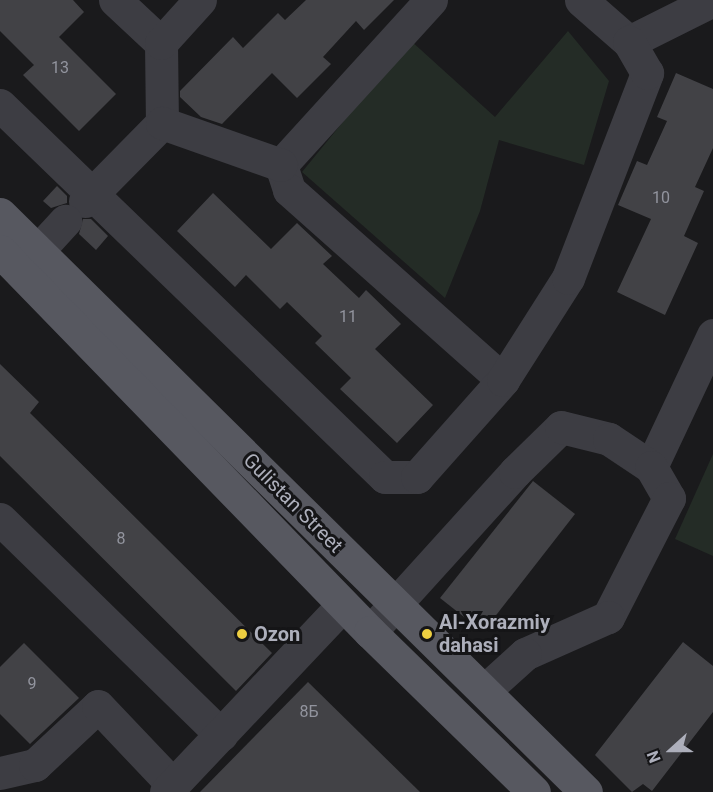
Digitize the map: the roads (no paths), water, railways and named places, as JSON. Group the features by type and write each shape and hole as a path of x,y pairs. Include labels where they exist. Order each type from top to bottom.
{"main road":[{"name":"Gulistan Street","path":"0,214 13,258 343,605 534,792"},
{"name":"Gulistan Street","path":"13,258 396,604 586,792"}],"street":[{"path":"115,0 161,43"},
{"path":"13,258 81,205 162,123 161,43 200,0"},
{"path":"281,165 431,0"},
{"path":"0,105 81,205 386,477 417,477 503,380 568,278 647,74 629,42 581,0"},
{"path":"629,42 713,0"},
{"path":"162,123 281,165"},
{"path":"281,165 289,190 503,380"},
{"path":"651,467 713,335"},
{"path":"370,632 515,472 561,427 609,439 651,467 669,498 608,617 525,654 484,691"},
{"path":"0,519 221,735"},
{"path":"0,773 35,765 98,706 170,789 343,605"}],"place":[{"name":"Ozon","path":"242,634"},
{"name":"Al-Xorazmiy dahasi","path":"427,634"}]}
